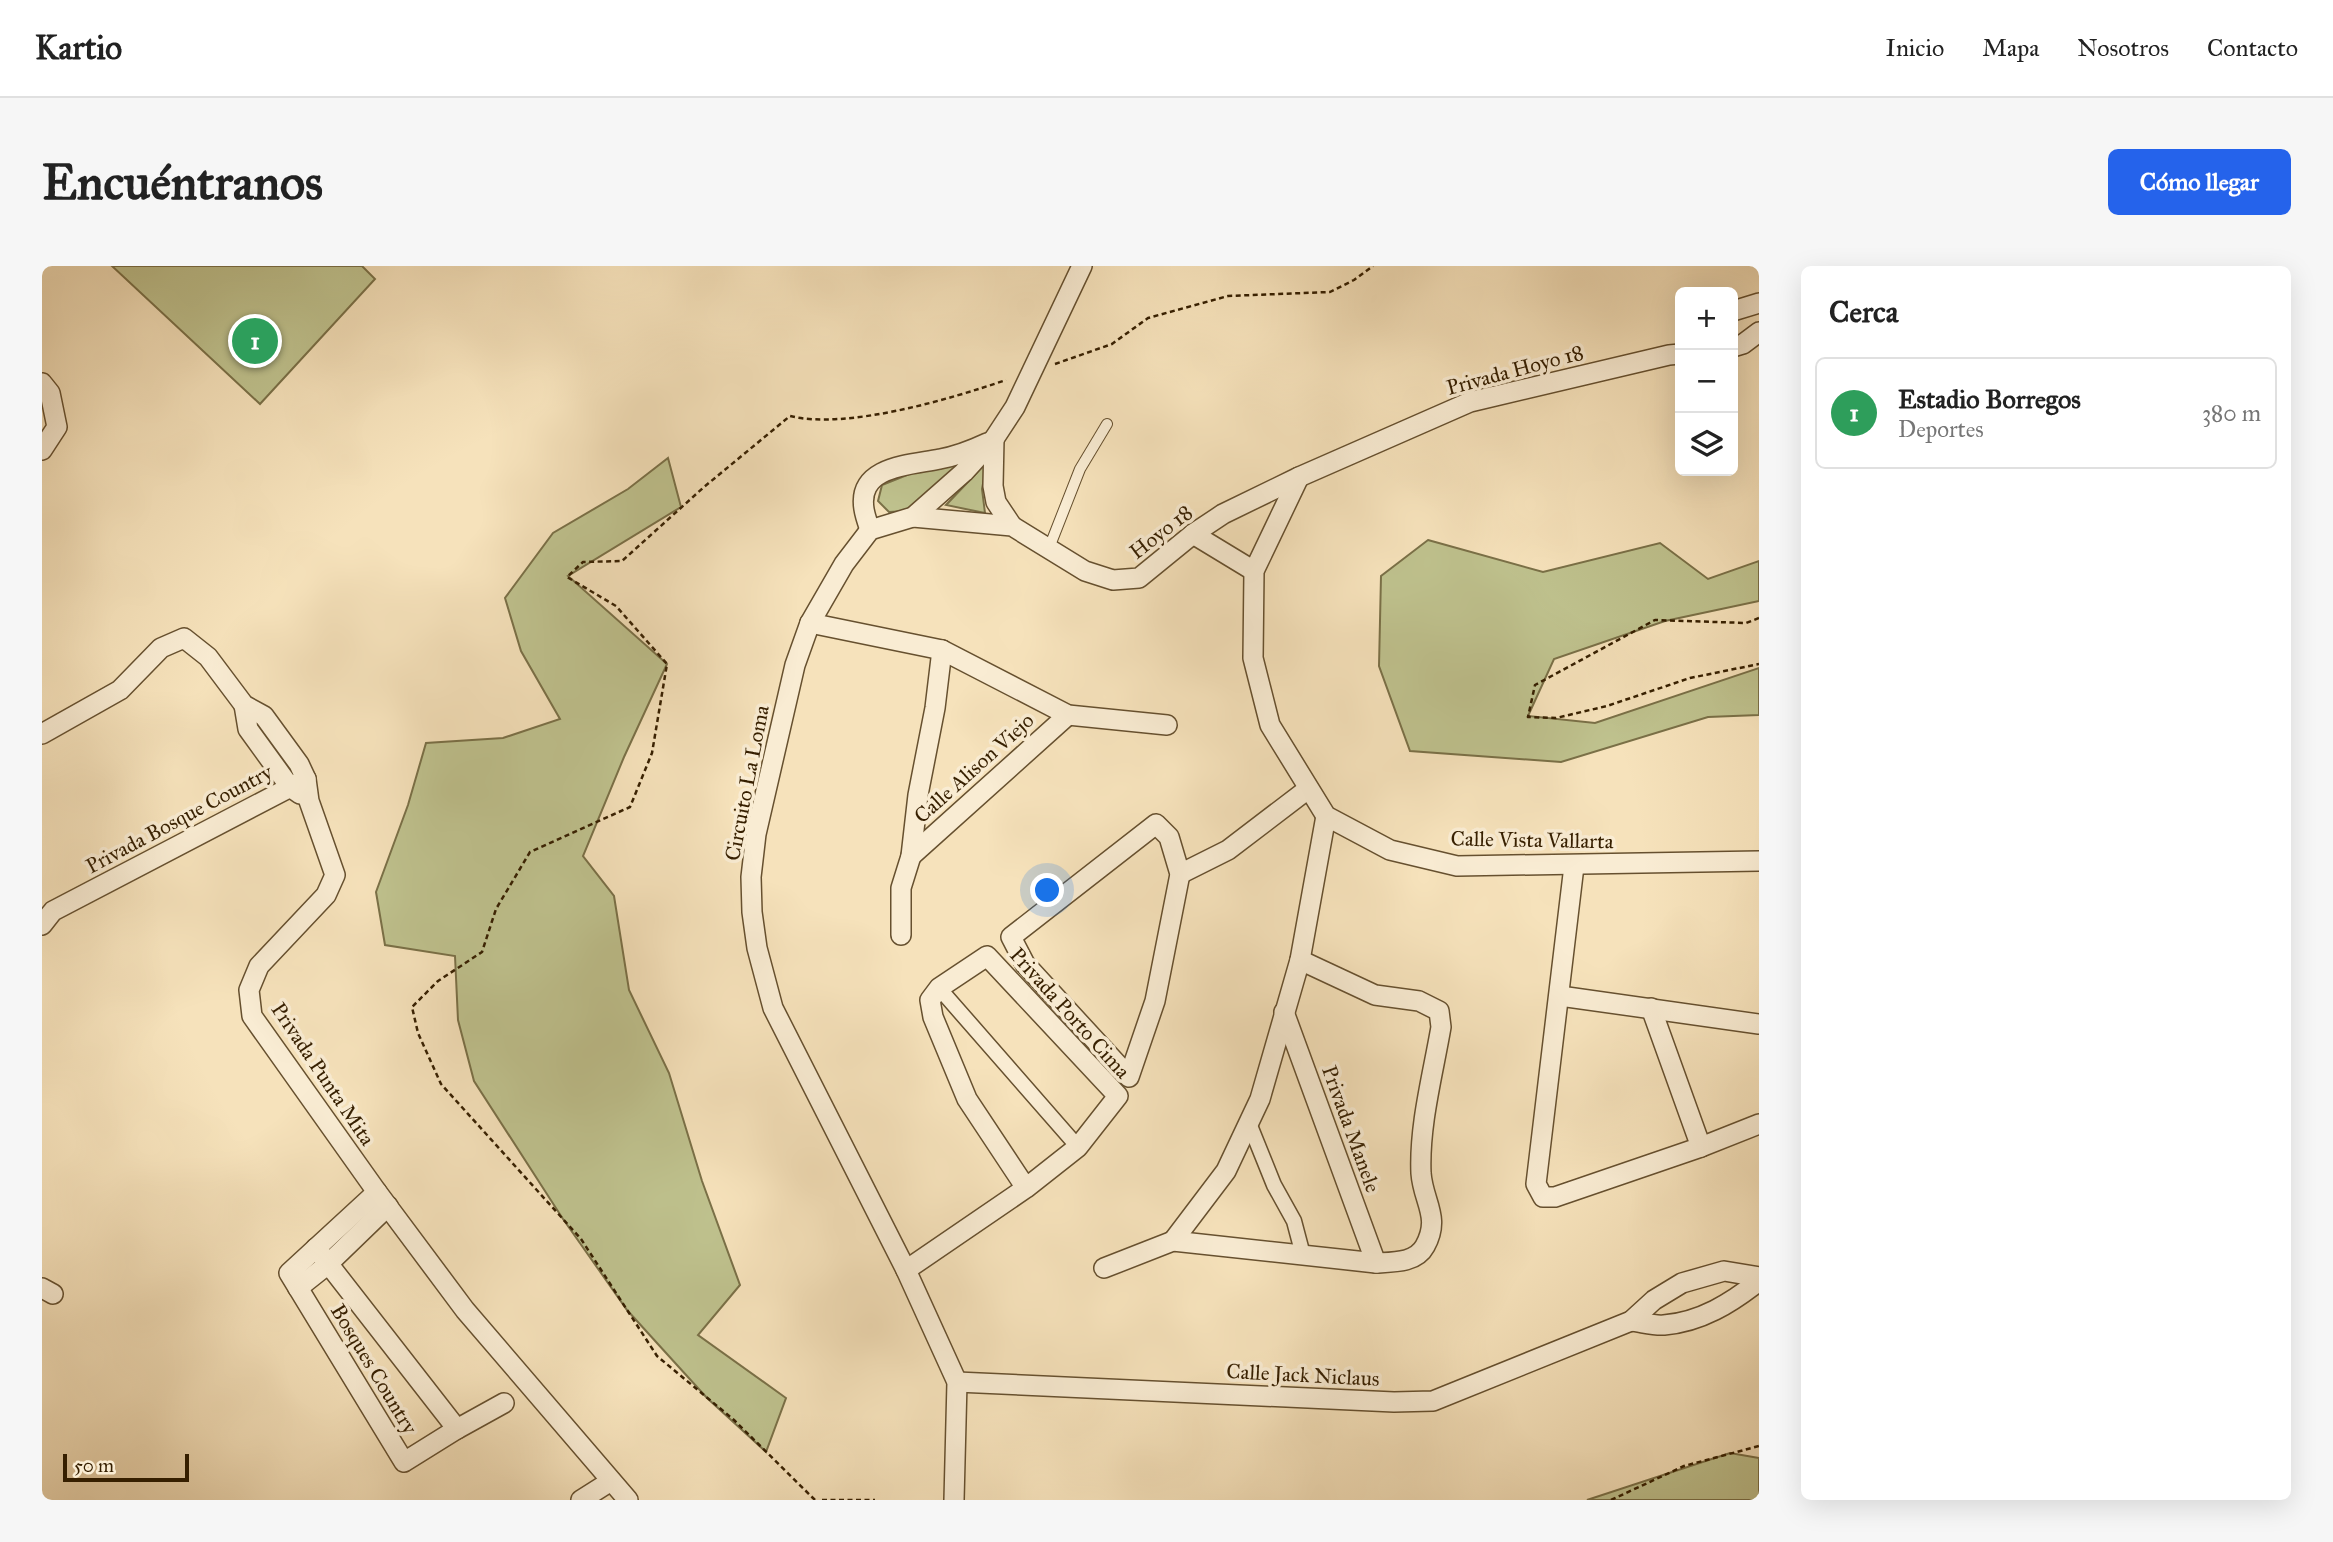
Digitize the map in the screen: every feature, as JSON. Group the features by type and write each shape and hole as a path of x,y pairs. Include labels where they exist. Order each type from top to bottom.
{"street":[{"path":"994,439 968,452 940,460 900,465 884,471 870,483 865,494 863,508 870,530 913,517 964,472 994,439 1015,407 1082,266"},
{"path":"1738,309 1759,303"},
{"path":"1738,346 1759,332"},
{"name":"Privada Hoyo 18","path":"1299,477 1470,402 1675,352"},
{"path":"42,383 50,393 57,427 42,450"},
{"path":"994,439 992,473 996,502 1012,526"},
{"name":"Hoyo 18","path":"913,517 1012,526 1085,571 1113,580 1139,578 1223,513 1299,477"},
{"name":"Calle Vista Vallarta","path":"1299,477 1254,571 1252,657 1270,725 1326,817 1390,850 1457,866 1759,861"},
{"name":"Circuito La Loma","path":"870,530 845,564 810,623 795,665 755,834 751,877 752,912 757,948 773,1008 906,1270 957,1382 954,1500"},
{"path":"1193,534 1254,571"},
{"name":"Calle Alison Viejo","path":"810,623 942,650 1068,715 1167,725"},
{"name":"Privada Punta Mita","path":"42,734 120,690 161,648 184,638 208,657 244,705 248,729 298,783 309,801 335,875 326,895 259,966 248,990 253,1016 465,1310 628,1500"},
{"name":"Calle Alison Viejo","path":"901,935 901,888 911,856 942,650"},
{"name":"Calle Alison Viejo","path":"911,856 1068,715"},
{"name":"Privada Bosque Country","path":"42,925 53,911 298,783"},
{"path":"1180,874 1228,850 1308,789"},
{"path":"1172,1241 1226,1171 1260,1100 1300,960 1326,817"},
{"name":"Privada Porto Cima","path":"1156,824 1169,837 1180,874 1155,1001 1129,1077 1025,964 1011,937 1156,824"},
{"path":"1574,866 1536,1184 1542,1197 1555,1197 1701,1147 1759,1124"},
{"name":"Privada Porto Cima","path":"906,1270 1026,1188 1078,1147 1118,1096 987,956 940,988"},
{"path":"1104,1268 1172,1241 1376,1263 1406,1261 1424,1249 1433,1225 1421,1175 1422,1144 1440,1027 1438,1011 1419,1001 1375,995 1300,960"},
{"path":"1026,1188 967,1099 933,1017 930,1000 940,988 1078,1147"},
{"path":"1560,996 1759,1024"},
{"path":"1651,1008 1701,1147"},
{"name":"Privada Manele","path":"1284,1012 1376,1263"},
{"path":"1249,1123 1274,1185 1294,1221 1303,1255"},
{"path":"293,1280 316,1248 383,1199"},
{"path":"293,1280 327,1265 383,1199"},
{"path":"316,1248 457,1429"},
{"name":"Calle Jack Niclaus","path":"957,1382 1394,1402 1433,1401 1631,1321 1654,1300 1682,1283 1724,1271 1759,1279"},
{"name":"Calle Jack Niclaus","path":"1631,1321 1662,1326 1699,1318 1734,1300 1759,1279"},
{"name":"Bosques Country","path":"293,1280 404,1462 504,1403"},
{"path":"581,1500 611,1481"}],"lane":[{"path":"1049,548 1080,469 1107,424"}],"path":[{"path":"815,1500 734,1420 657,1356 581,1239 441,1084 418,1033 412,1007 438,981 482,952 496,909 530,852 630,807 652,753 667,664 616,606 567,577 583,562 622,561 704,487 790,416 810,421 874,414 950,400 1112,344 1147,318 1228,296 1329,292 1354,280 1373,266"},
{"path":"1759,618 1746,622 1655,620 1535,685 1528,717 1556,718 1607,706 1690,678 1759,664"},
{"path":"1611,1500 1684,1466 1759,1446"},
{"path":"822,1500 875,1500"}],"green space":[{"path":"112,266 362,266 375,279 260,404"},
{"path":"668,458 681,507 568,576 667,664 624,757 583,856 614,896 629,990 669,1073 702,1181 740,1285 698,1335 786,1398 766,1452 707,1398 627,1310 563,1219 474,1081 458,1020 455,956 385,945 376,892 408,805 426,743 503,738 560,719 521,651 505,598 553,533 628,489"},
{"path":"968,460 907,511 889,512 878,501 882,485 912,473"},
{"path":"987,462 982,489 985,513 946,505"},
{"path":"1428,540 1543,572 1660,543 1708,579 1759,561 1759,601 1665,621 1554,659 1528,716 1595,723 1759,668 1759,715 1708,717 1561,762 1410,751 1379,666 1381,576"},
{"path":"1730,1453 1759,1458 1759,1500 1587,1500"}],"place":[{"name":"Estadio Borregos","path":"255,341"}]}
